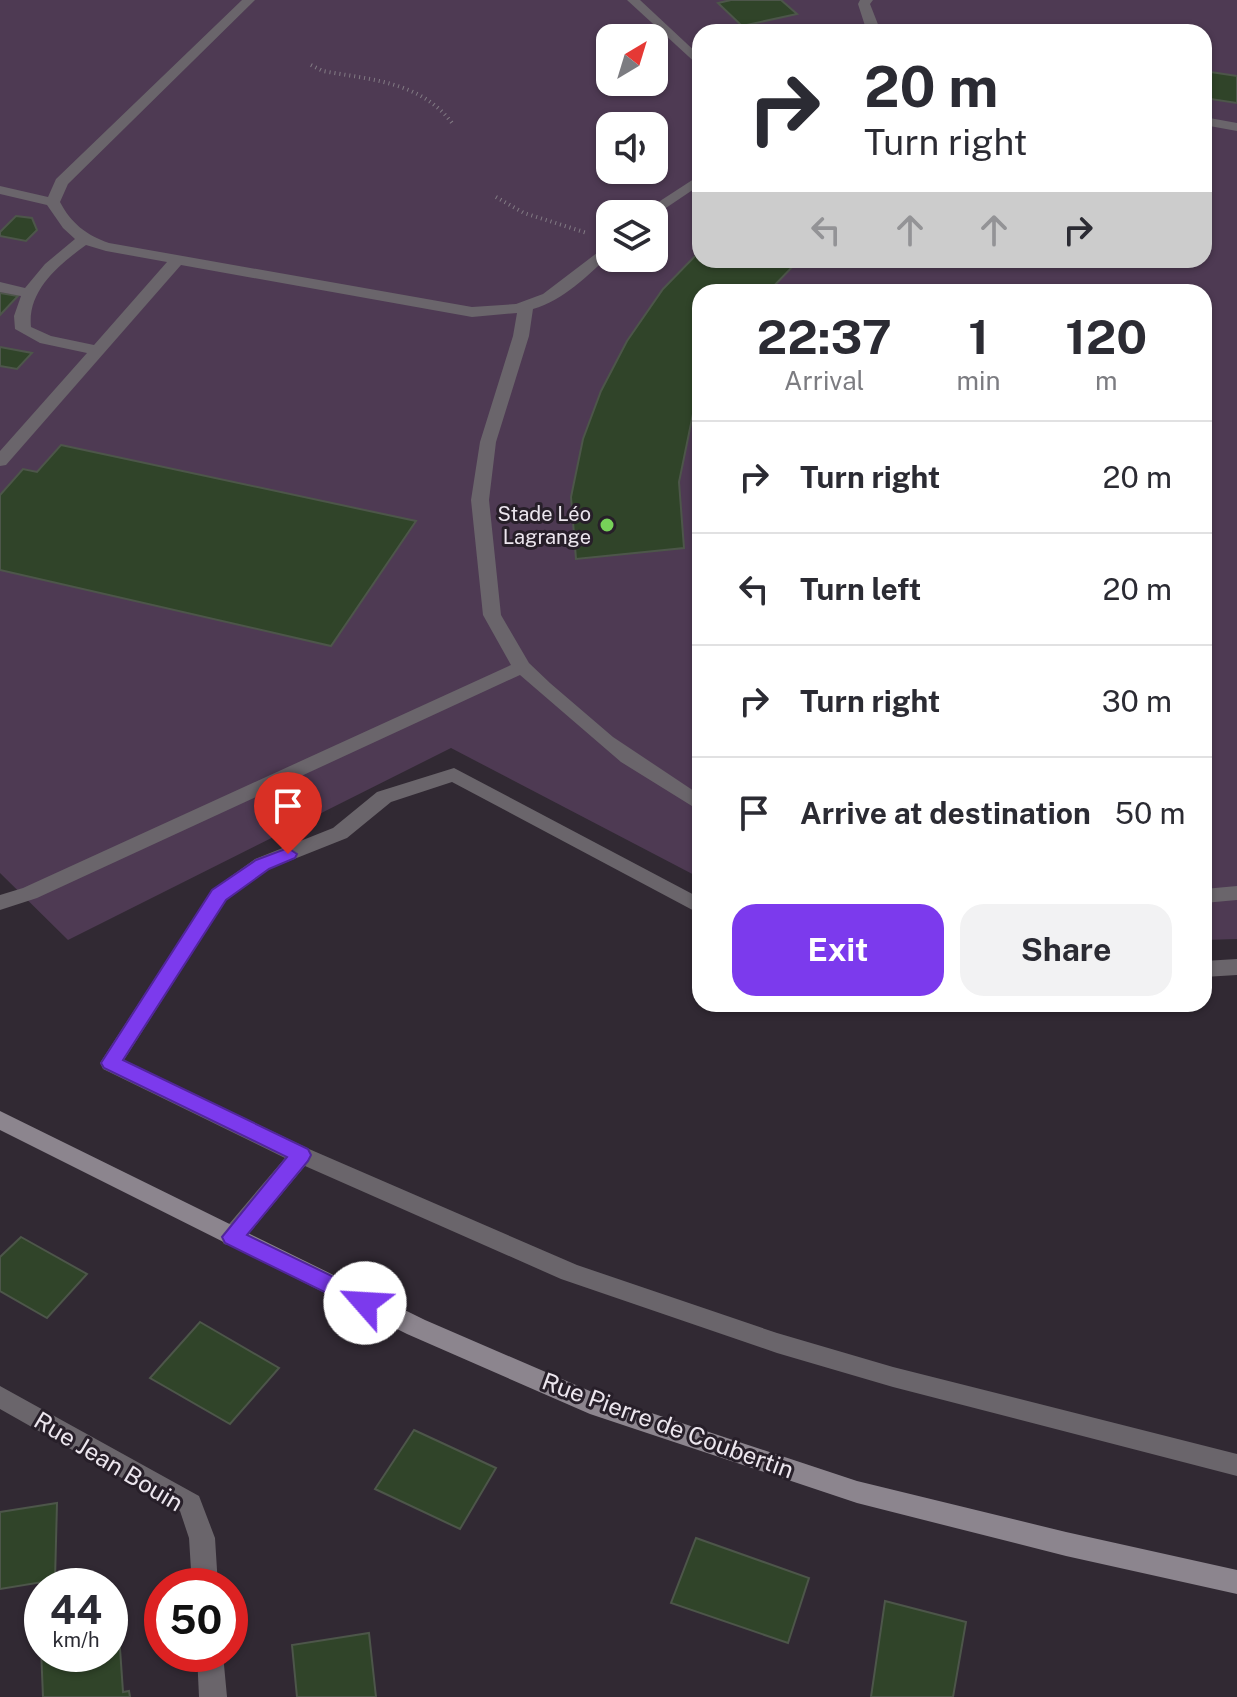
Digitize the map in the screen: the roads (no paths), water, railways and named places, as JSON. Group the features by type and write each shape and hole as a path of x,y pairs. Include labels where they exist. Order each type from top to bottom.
{"main road":[{"name":"Rue Pierre de Coubertin","path":"0,1120 416,1327 599,1406 857,1492 1066,1544 1237,1582"}],"street":[{"path":"249,0 61,182 53,202 58,214 83,240 177,260 472,312 525,309 563,290 596,260"},
{"path":"633,0 692,55"},
{"path":"867,0 864,4 871,24"},
{"path":"1212,122 1237,119"},
{"path":"1212,122 1237,127"},
{"path":"668,200 692,184"},
{"path":"0,190 53,202"},
{"path":"83,240 68,251 29,293 19,316 23,329 46,340 97,350"},
{"path":"0,461 177,260"},
{"path":"0,287 29,293"},
{"path":"525,309 521,336 488,442 480,500 492,615 522,667 580,723 643,770 692,799"},
{"path":"0,903 30,893 522,667"},
{"path":"692,903 454,775 384,797 340,833 262,864 219,895 111,1063 301,1155 569,1272 694,1315 924,1385 1237,1465"},
{"path":"1212,895 1237,893"},
{"path":"1212,969 1237,967"},
{"path":"232,1237 301,1155"},
{"name":"Rue Jean Bouin","path":"0,1397 190,1504 202,1538 204,1568"},
{"path":"211,1672 213,1697"}],"place":[{"name":"Stade Léo Lagrange","path":"607,525"}]}
